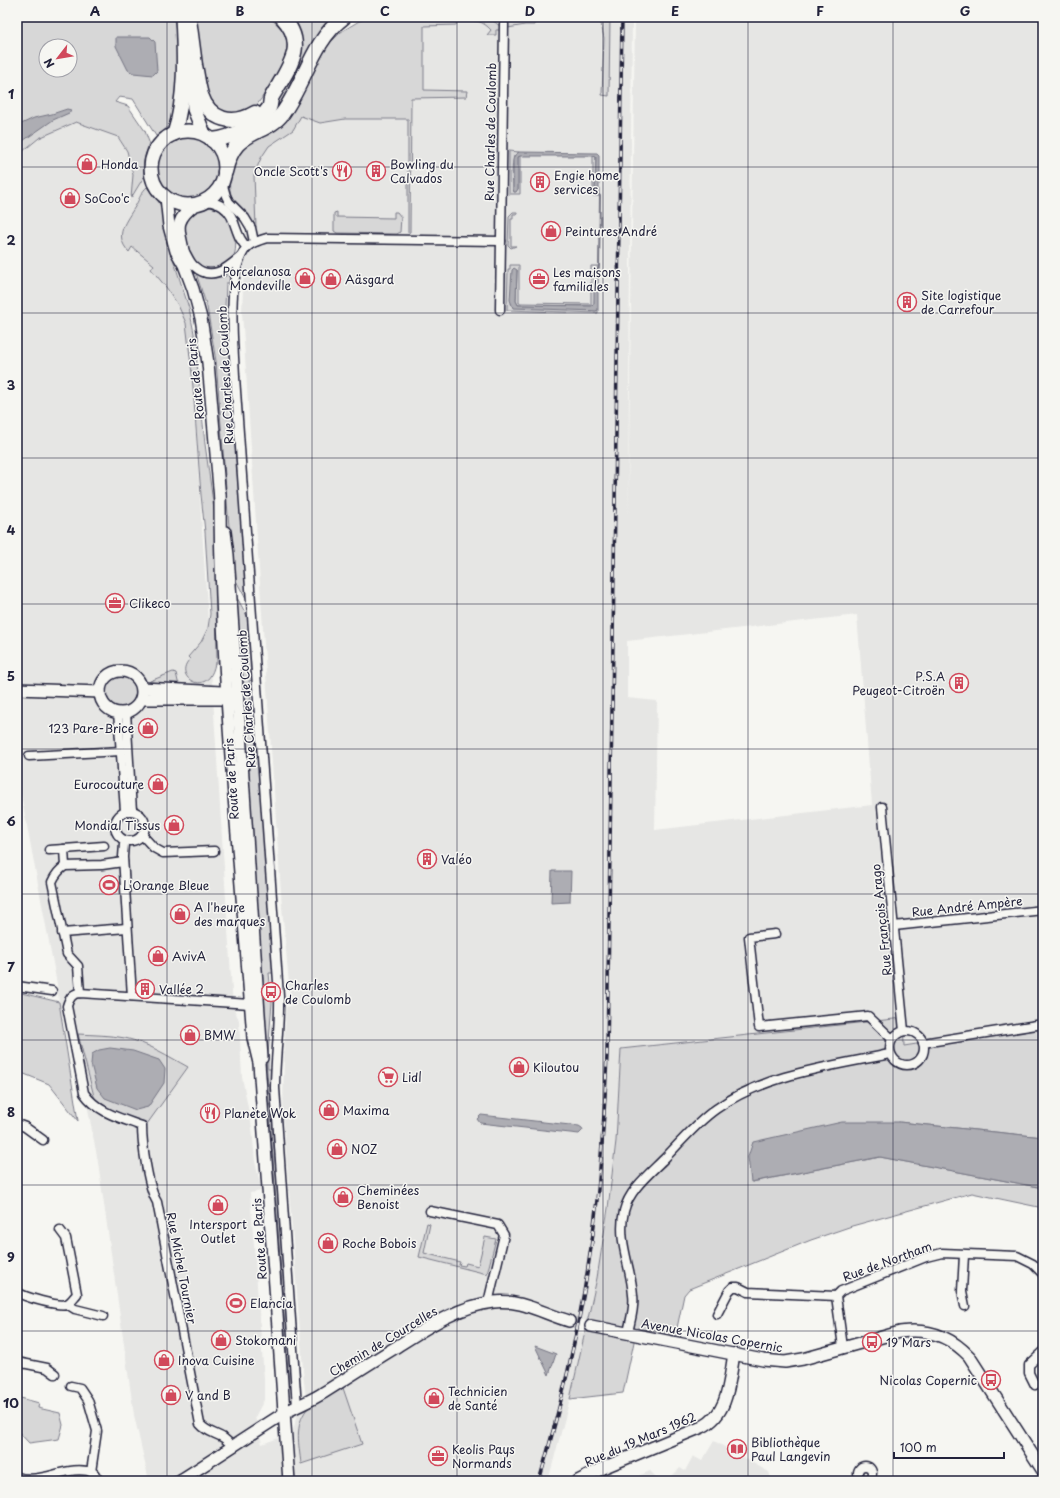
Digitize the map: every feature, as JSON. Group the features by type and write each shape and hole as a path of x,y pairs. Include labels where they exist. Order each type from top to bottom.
{"highway":[{"path":"208,137 228,136 261,117 269,107 271,98 289,68 295,52 292,31 282,17"},
{"path":"223,177 228,159 238,144 271,124 281,116 322,40 332,27 344,17"},
{"path":"185,18 199,88 205,104 214,114 227,120 240,120 257,112 266,101 271,98"}],"main road":[{"path":"185,18 194,108 208,137 221,152 223,157 223,177 215,193 200,202 183,204 174,202 166,197 156,186 152,174 152,162 157,147 165,139 184,131 194,131 208,137"},
{"path":"174,134 180,106 182,86 185,18"},
{"name":"Route de Paris","path":"166,197 169,226 176,251 184,265 193,289 201,318 208,363 220,493 220,555 260,1014 263,1056 259,1064"},
{"name":"Route de Paris","path":"184,265 184,250 178,232 179,224 182,217 188,210 200,202"},
{"path":"118,671 125,671 132,674 140,682 141,693 136,706 122,712 110,709 104,704 100,692 104,680 110,674 118,671"},
{"path":"17,689 100,692"},
{"path":"141,693 233,696"},
{"name":"Route de Paris","path":"233,696 239,870 253,1038 259,1064 289,1481"},
{"name":"Chemin de Courcelles","path":"178,1481 284,1414 321,1394 439,1321 467,1309 488,1303 504,1302 520,1304 569,1322"},
{"name":"Avenue Nicolas Copernic","path":"591,1326 763,1360 794,1361 890,1334 912,1331 932,1333 954,1342 972,1360 1043,1471"},
{"name":"Rue du 19 Mars 1962","path":"578,1481 605,1467 702,1428 710,1423 723,1405 734,1354"}],"street":[{"name":"Rue Charles de Coulomb","path":"500,310 504,24"},
{"path":"223,177 226,196 245,218 251,228 254,242"},
{"path":"200,202 222,206 228,211 241,240 247,247"},
{"name":"Rue Charles de Coulomb","path":"297,1407 275,1088 279,996 234,355 234,286 241,257 247,247 254,242 273,238 501,241"},
{"path":"184,250 194,266 209,274 216,274 222,271 241,257"},
{"path":"122,712 121,751 129,811"},
{"path":"122,712 129,811"},
{"path":"29,756 121,751"},
{"name":"Rue François Arago","path":"882,807 904,1031"},
{"path":"129,811 141,816 145,829 142,836 135,840 126,841 118,836 114,826 117,817 129,811"},
{"path":"142,836 154,848 163,853 214,851"},
{"path":"126,841 124,844 123,862 132,996"},
{"path":"49,850 104,846"},
{"path":"64,849 65,866"},
{"path":"123,862 102,865 65,866 57,873 52,882 66,954 78,966 80,993 250,1004 255,1007 260,1014"},
{"name":"Rue André Ampère","path":"894,926 1043,910"},
{"path":"62,933 128,928"},
{"path":"775,934 750,937 759,1027 868,1016 892,1039"},
{"path":"17,986 52,990"},
{"name":"Rue Michel Tournier","path":"80,993 74,994 67,1006 84,1093 97,1107 114,1116 142,1126 142,1137 148,1174 158,1207 200,1424 204,1428 227,1439 232,1447"},
{"path":"923,1043 1043,1024"},
{"path":"904,1031 916,1034 923,1043 924,1053 915,1064 905,1066 896,1062 890,1054 892,1039 904,1031"},
{"path":"628,1333 634,1301 624,1252 623,1220 627,1204 638,1186 702,1120 734,1098 776,1080 890,1054"},
{"path":"17,1124 25,1127 43,1140"},
{"path":"430,1211 498,1225 504,1235 488,1303"},
{"path":"60,1230 66,1238 77,1294 67,1304"},
{"name":"Rue de Northam","path":"843,1347 836,1296 840,1291 926,1257 942,1253 1017,1256 1033,1264 1043,1274"},
{"path":"964,1255 962,1291 965,1306"},
{"path":"717,1314 729,1290 733,1287 738,1287 748,1292 836,1296"},
{"path":"17,1292 27,1297 60,1304 67,1304 75,1308 103,1316"},
{"path":"1035,1385 1029,1373 1029,1365 1043,1352"},
{"path":"17,1362 47,1368 55,1374"},
{"path":"71,1386 80,1388 88,1400 97,1431 91,1472"},
{"path":"20,1479 80,1470 94,1473 99,1481"}],"shaded area":[{"path":"17,17 173,17 177,41 177,69 171,123 162,133 156,136 133,99 119,97 115,102 128,106 145,131 149,142 144,161 145,175 131,198 133,175 127,151 118,137 76,122 39,138 17,156"},
{"path":"195,17 267,17 278,25 284,33 287,42 284,61 261,99 250,111 229,116 206,100"},
{"path":"290,17 339,17 278,114 272,109 296,70 302,54 300,40"},
{"path":"372,17 488,17 500,26 500,30 496,30 496,35 487,35 491,30 487,26 476,21 457,21 456,25 424,26 424,90 467,91 466,97 411,98 410,232 408,233 408,119 345,119 320,123 301,116 293,130 269,146 261,158 254,175 256,227 231,195 230,177 236,153 289,110 328,45 341,32 359,21"},
{"path":"429,17 632,17 628,519 635,17 1043,17 1043,1024 904,1046 903,1019 621,1049 616,1141 597,1278 588,1321 572,1318 570,1329 586,1333 548,1481 149,1481 134,1415 98,1162 73,1030 59,1002 57,984 17,773 17,156 39,138 76,122 118,137 141,172 188,312 233,1007 239,1020 242,1077 252,1128 255,1162 262,1191 250,1193 264,1378 264,1400 255,1417 262,1444 293,1433 296,1417 307,1405 283,1114 286,1007 291,1006 282,907 242,312 248,167 299,105","holes":["857,615 872,805 655,830 657,701 627,698 627,641"]},
{"path":"507,17 610,17 609,96 602,95 604,38 600,19 535,18 534,25 508,28"},
{"path":"116,37 150,37 155,42 157,71 153,75 133,73 128,70 116,46"},
{"path":"67,109 71,110 69,113 53,120 17,145 17,126 34,118"},
{"path":"189,137 201,139 211,146 218,156 220,168 218,180 211,190 201,197 189,199 177,197 167,190 160,180 158,168 160,156 167,146 177,139"},
{"path":"509,151 519,152 514,158 512,174 514,192 518,189 518,157 520,156 520,194 509,194"},
{"path":"519,152 597,153 599,155 599,193 597,195 595,193 596,157 593,156 520,156 518,157 518,189 514,192 513,160 514,156"},
{"path":"593,156 596,157 595,193 597,195 599,193 599,196 593,196"},
{"path":"147,187 161,206 167,240 189,308 194,333 205,444 215,517 217,663 215,663 211,674 206,681 199,683 193,682 188,678 185,672 185,666 190,659 188,657 201,642 208,628 210,614 192,374 186,323 178,305 166,287 151,269 154,265 132,247 129,252 124,246 122,240 125,223"},
{"path":"211,207 222,211 226,215 234,232 236,246 233,257 230,261 221,266 209,268 195,262 184,238 184,227 189,216 193,212 199,209"},
{"path":"337,212 337,217 394,218 394,212 397,212 401,217 400,232 397,234 337,233 334,231 334,213"},
{"path":"513,212 517,212 517,214 513,214 513,219 511,219 511,246 516,246 511,248 508,245 509,216"},
{"path":"510,265 519,265 519,303 591,304 591,266 598,266 594,304 592,306 518,305 516,301 517,270 511,305 598,310 598,313 507,310 508,269 510,269"},
{"path":"232,268 230,283 226,283 225,307 228,308 233,418 247,601 233,575 216,361 207,307 195,270 206,278 213,278 226,276"},
{"path":"514,268 517,270 516,301 518,305 592,306 594,304 594,271 597,269 598,310 513,308 510,300 512,270"},
{"path":"234,592 248,618 252,680 249,681 251,703 245,704"},
{"path":"173,672 176,673 179,686 149,683 150,681"},
{"path":"118,677 124,677 134,684 137,693 136,699 130,706 124,709 118,709 108,702 105,696 105,690 112,680"},
{"path":"253,708 256,750 258,750 273,973 269,973 271,994 261,994 245,709"},
{"path":"552,871 571,871 570,902 551,903"},
{"path":"17,992 59,1002 78,1121 49,1084 17,1071"},
{"path":"262,998 271,998 272,1002 268,1055 266,1055"},
{"path":"903,1018 904,1046 1043,1024 1043,1137 899,1122 752,1182 880,1157 1043,1188 1043,1208 972,1193 852,1226 811,1240 689,1289 684,1295 677,1328 681,1337 637,1328 623,1393 570,1399 597,1278 608,1208 616,1141 621,1049"},
{"path":"78,1034 114,1036 133,1040 158,1050 188,1067 147,1124 114,1112 95,1100"},
{"path":"110,1048 133,1051 159,1060 165,1069 164,1083 148,1107 136,1110 105,1098 97,1088 91,1064 92,1054 99,1050"},
{"path":"266,1058 268,1058 268,1069 271,1069 270,1091 292,1388 289,1388"},
{"path":"481,1115 579,1126 583,1130 579,1134 480,1123 477,1119"},
{"path":"842,1122 899,1122 1043,1137 1043,1188 880,1157 751,1182 748,1157 753,1142"},
{"path":"427,1223 430,1224 424,1253 460,1262 459,1265 465,1266 466,1263 478,1266 485,1237 496,1239 487,1274 419,1257"},
{"path":"535,1346 556,1354 549,1375"},
{"path":"343,1388 362,1444 301,1464 298,1435 300,1422 303,1415 307,1409"},
{"path":"17,1397 39,1403 38,1408 60,1413 63,1425 59,1439 29,1443 17,1430"},
{"path":"714,1441 769,1472 772,1481 667,1481 680,1468 685,1471 693,1456 702,1461"},
{"path":"650,1471 660,1481 627,1481"}],"waterway":[{"path":"597,271 599,267 600,196 598,194"}],"tunnel":[{"path":"569,1321 591,1326"}],"railway":[{"path":"539,1481 567,1377 588,1271 597,1200 604,1109 607,1055 622,17"}],"place":[{"name":"Honda","path":"87,164"},
{"name":"Oncle Scott's","path":"342,171"},
{"name":"Bowling du Calvados","path":"376,171"},
{"name":"Engie home services","path":"540,182"},
{"name":"SoCoo'c","path":"70,198"},
{"name":"Peintures André","path":"551,231"},
{"name":"Porcelanosa Mondeville","path":"305,278"},
{"name":"Aäsgard","path":"331,279"},
{"name":"Les maisons familiales","path":"539,279"},
{"name":"Site logistique de Carrefour","path":"907,302"},
{"name":"Clikeco","path":"115,603"},
{"name":"P.S.A Peugeot-Citroën","path":"959,683"},
{"name":"123 Pare-Brice","path":"148,728"},
{"name":"Eurocouture","path":"158,784"},
{"name":"Mondial Tissus","path":"174,825"},
{"name":"Valéo","path":"427,859"},
{"name":"L'Orange Bleue","path":"109,885"},
{"name":"A l'heure des marques","path":"180,914"},
{"name":"AvivA","path":"158,956"},
{"name":"Vallée 2","path":"145,989"},
{"name":"Charles de Coulomb","path":"271,992"},
{"name":"BMW","path":"190,1035"},
{"name":"Kiloutou","path":"519,1067"},
{"name":"Lidl","path":"388,1077"},
{"name":"Maxima","path":"329,1110"},
{"name":"Planète Wok","path":"210,1113"},
{"name":"NOZ","path":"337,1149"},
{"name":"Cheminées Benoist","path":"343,1197"},
{"name":"Intersport Outlet","path":"218,1205"},
{"name":"Roche Bobois","path":"328,1243"},
{"name":"Elancia","path":"236,1303"},
{"name":"Stokomani","path":"221,1340"},
{"name":"19 Mars","path":"872,1342"},
{"name":"Inova Cuisine","path":"164,1360"},
{"name":"Nicolas Copernic","path":"991,1380"},
{"name":"V and B","path":"171,1395"},
{"name":"Technicien de Santé","path":"434,1398"},
{"name":"Bibliothèque Paul Langevin","path":"737,1449"},
{"name":"Keolis Pays Normands","path":"438,1456"}]}
